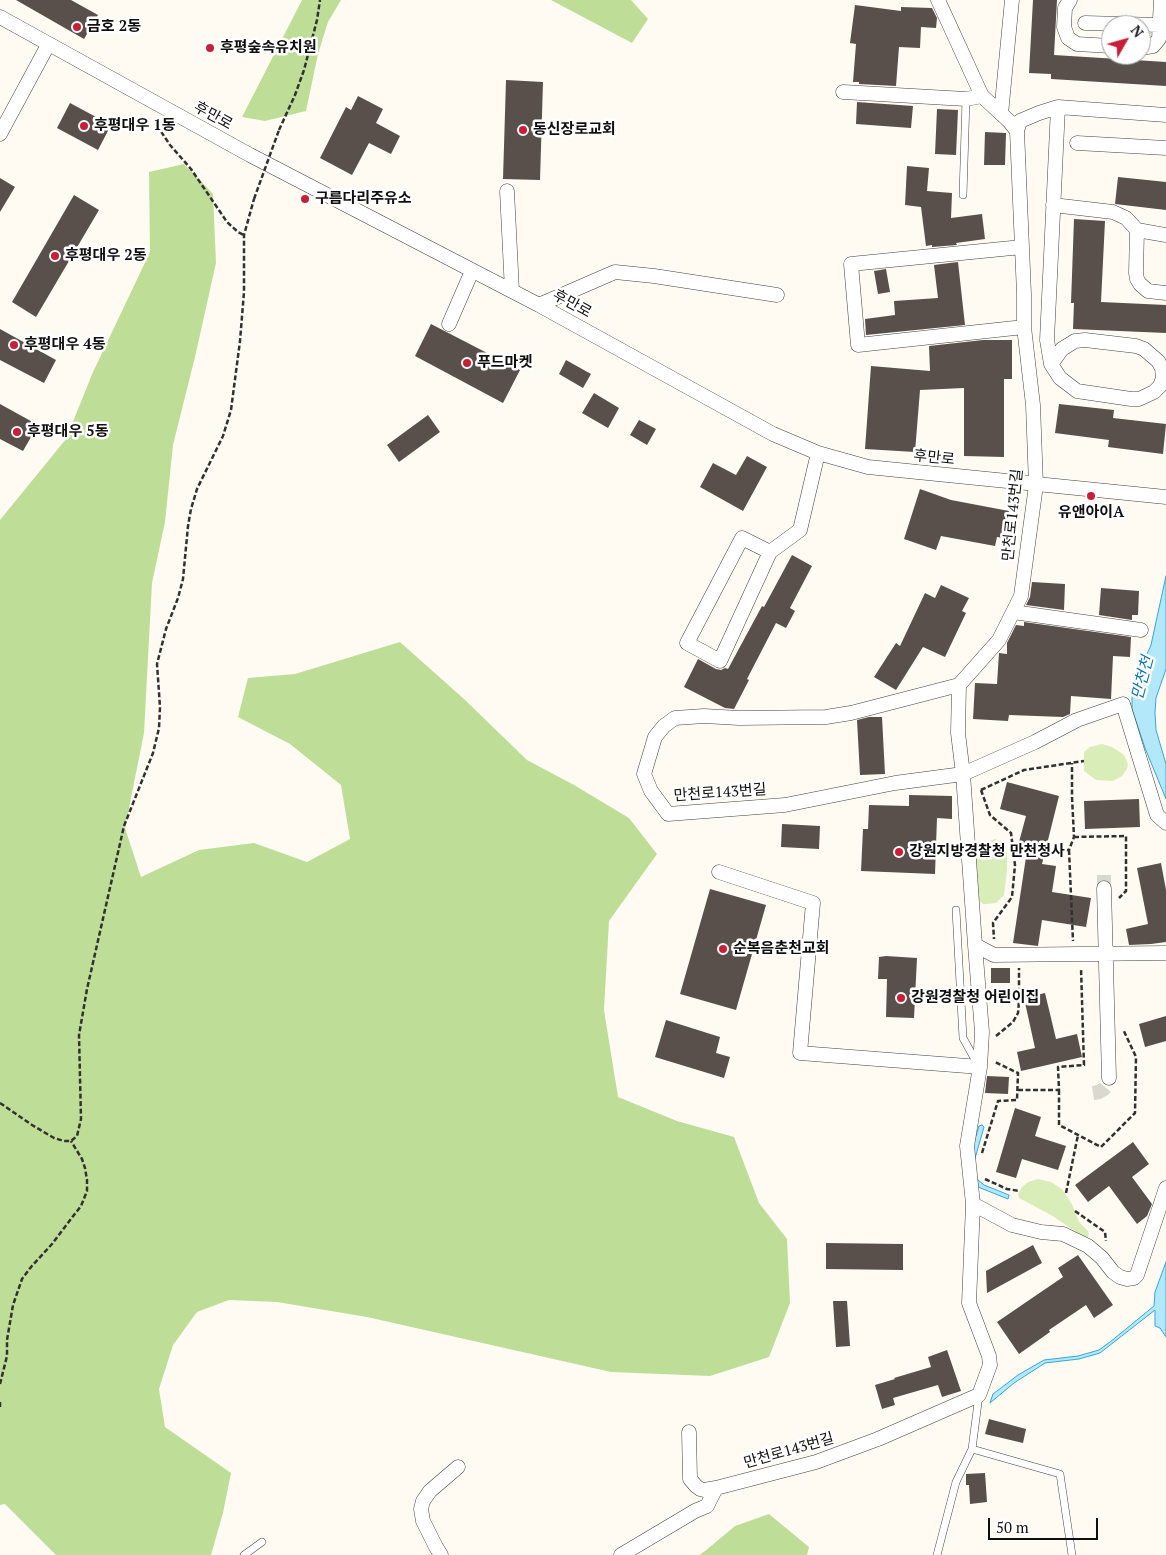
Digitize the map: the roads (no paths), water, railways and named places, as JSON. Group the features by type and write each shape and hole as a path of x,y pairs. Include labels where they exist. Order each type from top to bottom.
{"street":[{"path":"938,0 982,96 1017,131"},
{"path":"1002,114 1012,0"},
{"path":"1070,0 1065,8 1064,27 1068,38 1077,44 1101,45"},
{"path":"1151,46 1159,39 1161,0"},
{"name":"후만로","path":"0,17 250,155 539,305 774,434 818,453 868,467 1166,497"},
{"path":"1085,22 1160,25"},
{"path":"0,134 48,45"},
{"path":"843,92 966,99 982,96"},
{"path":"1017,131 1020,121 1039,112 1058,108 1166,115"},
{"path":"1051,364 1062,349 1075,341 1085,340 1136,346 1144,349 1158,361 1162,368 1163,378 1160,386 1154,392 1139,399 1131,399 1077,391 1060,378 1051,364 1047,340 1058,108"},
{"name":"만천로143번길","path":"963,774 896,783 785,805 668,814 651,791 644,774 655,737 664,726 676,718 704,716 739,718 826,716 851,713 958,685 999,640 1020,596 1036,485 1033,405 1024,327 1017,131"},
{"path":"1077,143 1166,148"},
{"path":"507,191 512,291"},
{"path":"1053,205 1113,212 1126,218 1138,230 1166,235"},
{"path":"1138,230 1137,279 1148,291 1166,293"},
{"path":"1022,247 851,264 858,345 1024,327"},
{"path":"449,324 472,271"},
{"path":"539,305 615,272 654,276 777,295"},
{"path":"770,552 742,538 687,643 720,661 770,552 800,530 818,453"},
{"path":"1012,612 1141,630"},
{"path":"958,685 958,732 963,774 974,945 982,1032 980,1067 967,1146 973,1204 969,1303 990,1362 979,1395"},
{"path":"963,774 1035,742 1077,720 1123,704 1157,815 1166,823"},
{"path":"719,872 813,903 800,1053 980,1067"},
{"path":"1104,888 1109,1078"},
{"path":"974,945 994,954 1166,953"},
{"path":"973,1204 1012,1225 1041,1232 1063,1234 1088,1246 1102,1258 1113,1272 1127,1279 1134,1278 1137,1275 1166,1188"},
{"name":"만천로143번길","path":"716,1488 816,1462 878,1439 979,1395"},
{"path":"689,1432 690,1479 700,1489 716,1488"},
{"path":"441,1555 423,1521 421,1509 423,1501 430,1492 458,1467"},
{"path":"621,1555 695,1511 707,1506 716,1488"}],"lane":[{"path":"963,195 966,99"},
{"path":"956,910 963,1038 980,1067"},
{"path":"937,1555 956,1482 972,1449 979,1395"},
{"path":"972,1449 1060,1474 1072,1555"},
{"path":"244,1555 262,1542"}],"water":[{"name":"만천천","path":"1166,576 1166,669 1156,698 1155,713 1156,730 1166,764 1166,799 1145,748 1132,709 1132,696 1135,681 1151,645"},
{"path":"982,1125 984,1127 974,1162 976,1175 978,1180 984,1185 1009,1195 1008,1199 978,1187 969,1158 979,1126"},
{"path":"1166,1262 1166,1337 1160,1328 1155,1326 1155,1310 1100,1353 1079,1359 1045,1363 1014,1383 990,1403 993,1394 1018,1375 1044,1360 1078,1356 1099,1350 1110,1342 1154,1306 1155,1292"}],"tunnel":[{"path":"1104,875 1104,888"},
{"path":"1093,1093 1104,1089 1108,1084 1109,1078"}],"place":[{"name":"금호 2동","path":"77,27"},
{"name":"후평숲속유치원","path":"210,48"},
{"name":"후평대우 1동","path":"84,126"},
{"name":"동신장로교회","path":"523,130"},
{"name":"구름다리주유소","path":"305,199"},
{"name":"후평대우 2동","path":"55,256"},
{"name":"후평대우 4동","path":"14,345"},
{"name":"푸드마켓","path":"467,363"},
{"name":"후평대우 5동","path":"17,432"},
{"name":"유앤아이A","path":"1091,496"},
{"name":"강원지방경찰청 만천청사","path":"899,852"},
{"name":"순복음춘천교회","path":"723,949"},
{"name":"강원경찰청 어린이집","path":"901,998"}]}
